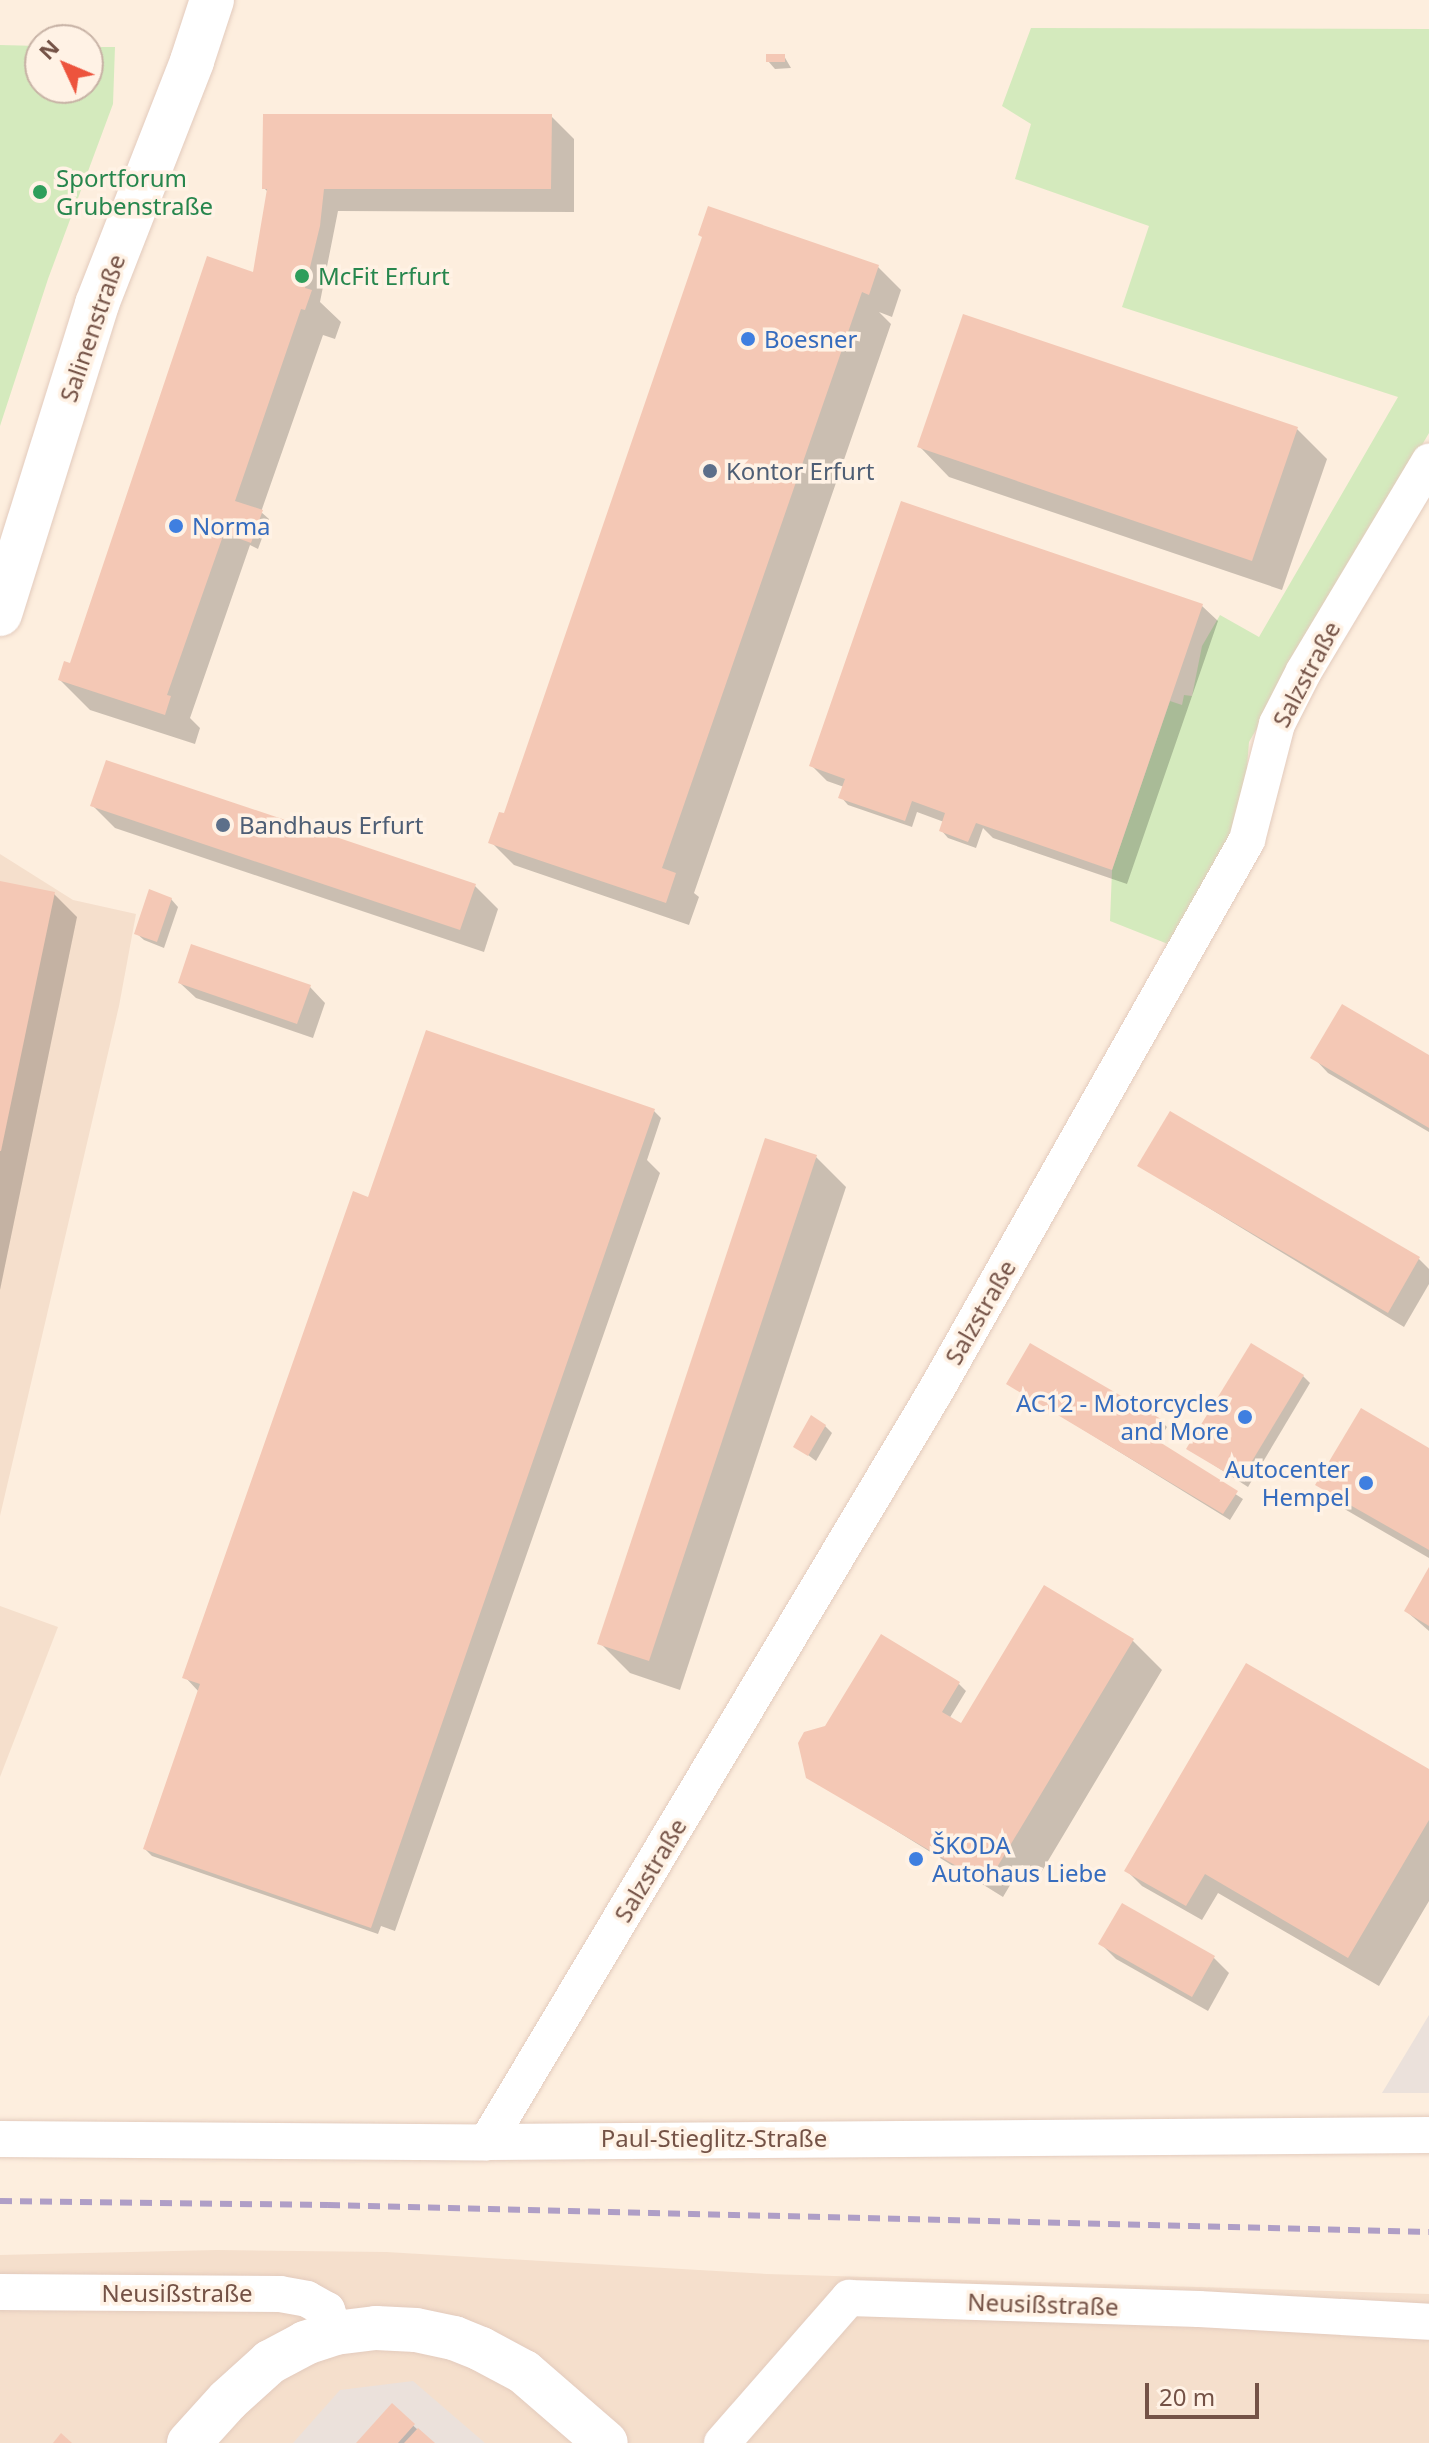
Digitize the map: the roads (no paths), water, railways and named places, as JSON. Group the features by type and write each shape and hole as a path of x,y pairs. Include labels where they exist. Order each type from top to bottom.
{"street":[{"name":"Salinenstraße","path":"0,614 97,304 192,61 212,0"},
{"name":"Salzstraße","path":"487,2142 935,1392 1247,840 1277,724 1304,671 1429,462"},
{"name":"Paul-Stieglitz-Straße","path":"0,2139 487,2142 561,2139 1429,2135"},
{"name":"Neusißstraße","path":"0,2292 280,2294 307,2299 327,2310 335,2333"},
{"name":"Neusißstraße","path":"722,2443 849,2298 1199,2309 1429,2322"},
{"path":"189,2443 228,2400 270,2362 305,2343 335,2333 376,2328 416,2330 454,2338 481,2349 524,2372 606,2443"}],"railway":[{"path":"0,2201 328,2205 1429,2232"}],"place":[{"name":"Sportforum Grubenstraße","path":"40,192"},
{"name":"McFit Erfurt","path":"302,276"},
{"name":"Boesner","path":"748,339"},
{"name":"Kontor Erfurt","path":"710,471"},
{"name":"Norma","path":"176,526"},
{"name":"Bandhaus Erfurt","path":"223,825"},
{"name":"AC12 - Motorcycles and More","path":"1245,1417"},
{"name":"Autocenter Hempel","path":"1366,1483"},
{"name":"ŠKODA Autohaus Liebe","path":"916,1859"}]}
